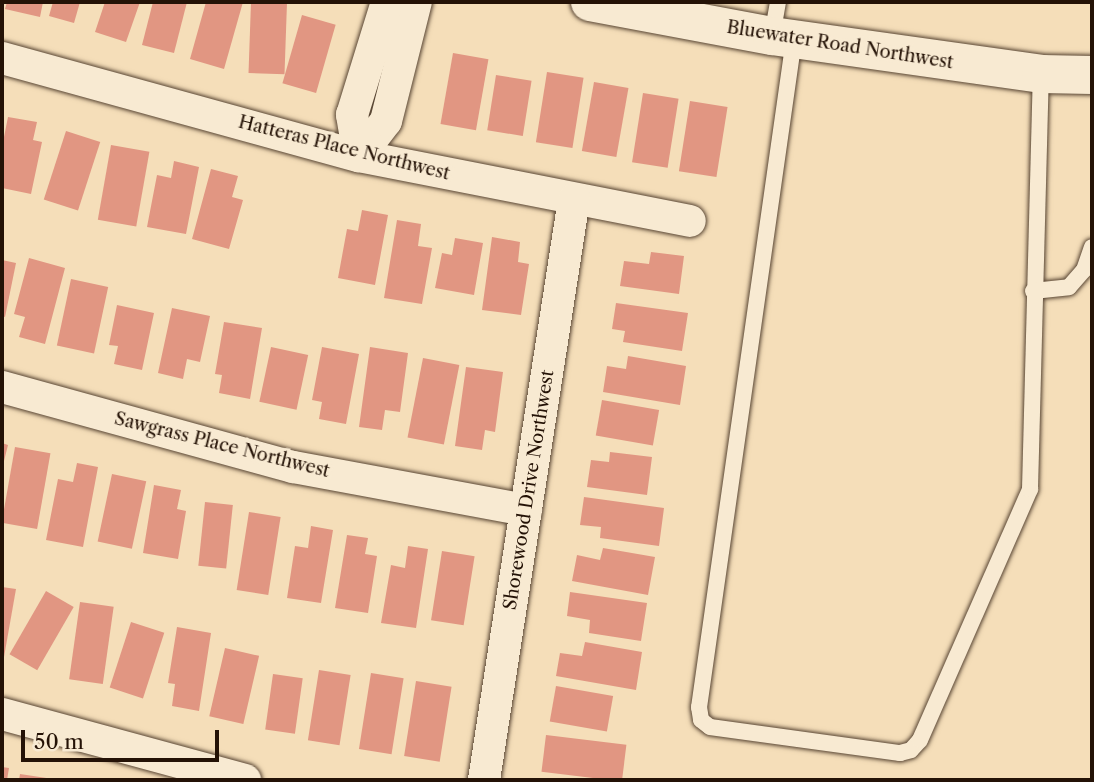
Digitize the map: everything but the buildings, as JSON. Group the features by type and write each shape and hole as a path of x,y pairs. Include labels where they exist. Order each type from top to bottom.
{"street":[{"path":"359,156 352,115 387,2"},
{"path":"359,156 386,121 416,2"},
{"name":"Bluewater Road Northwest","path":"590,2 781,25 1041,74 1092,75"},
{"name":"Hatteras Place Northwest","path":"2,58 359,156 690,221"},
{"name":"Shorewood Drive Northwest","path":"484,780 575,199"},
{"name":"Sawgrass Place Northwest","path":"2,387 293,467 526,510"},
{"path":"2,715 245,780"}],"lane":[{"path":"781,25 701,720 710,727 900,753 920,740 1030,489 1033,291 1041,74"},
{"path":"1033,291 1069,287 1084,270 1092,247"}]}
